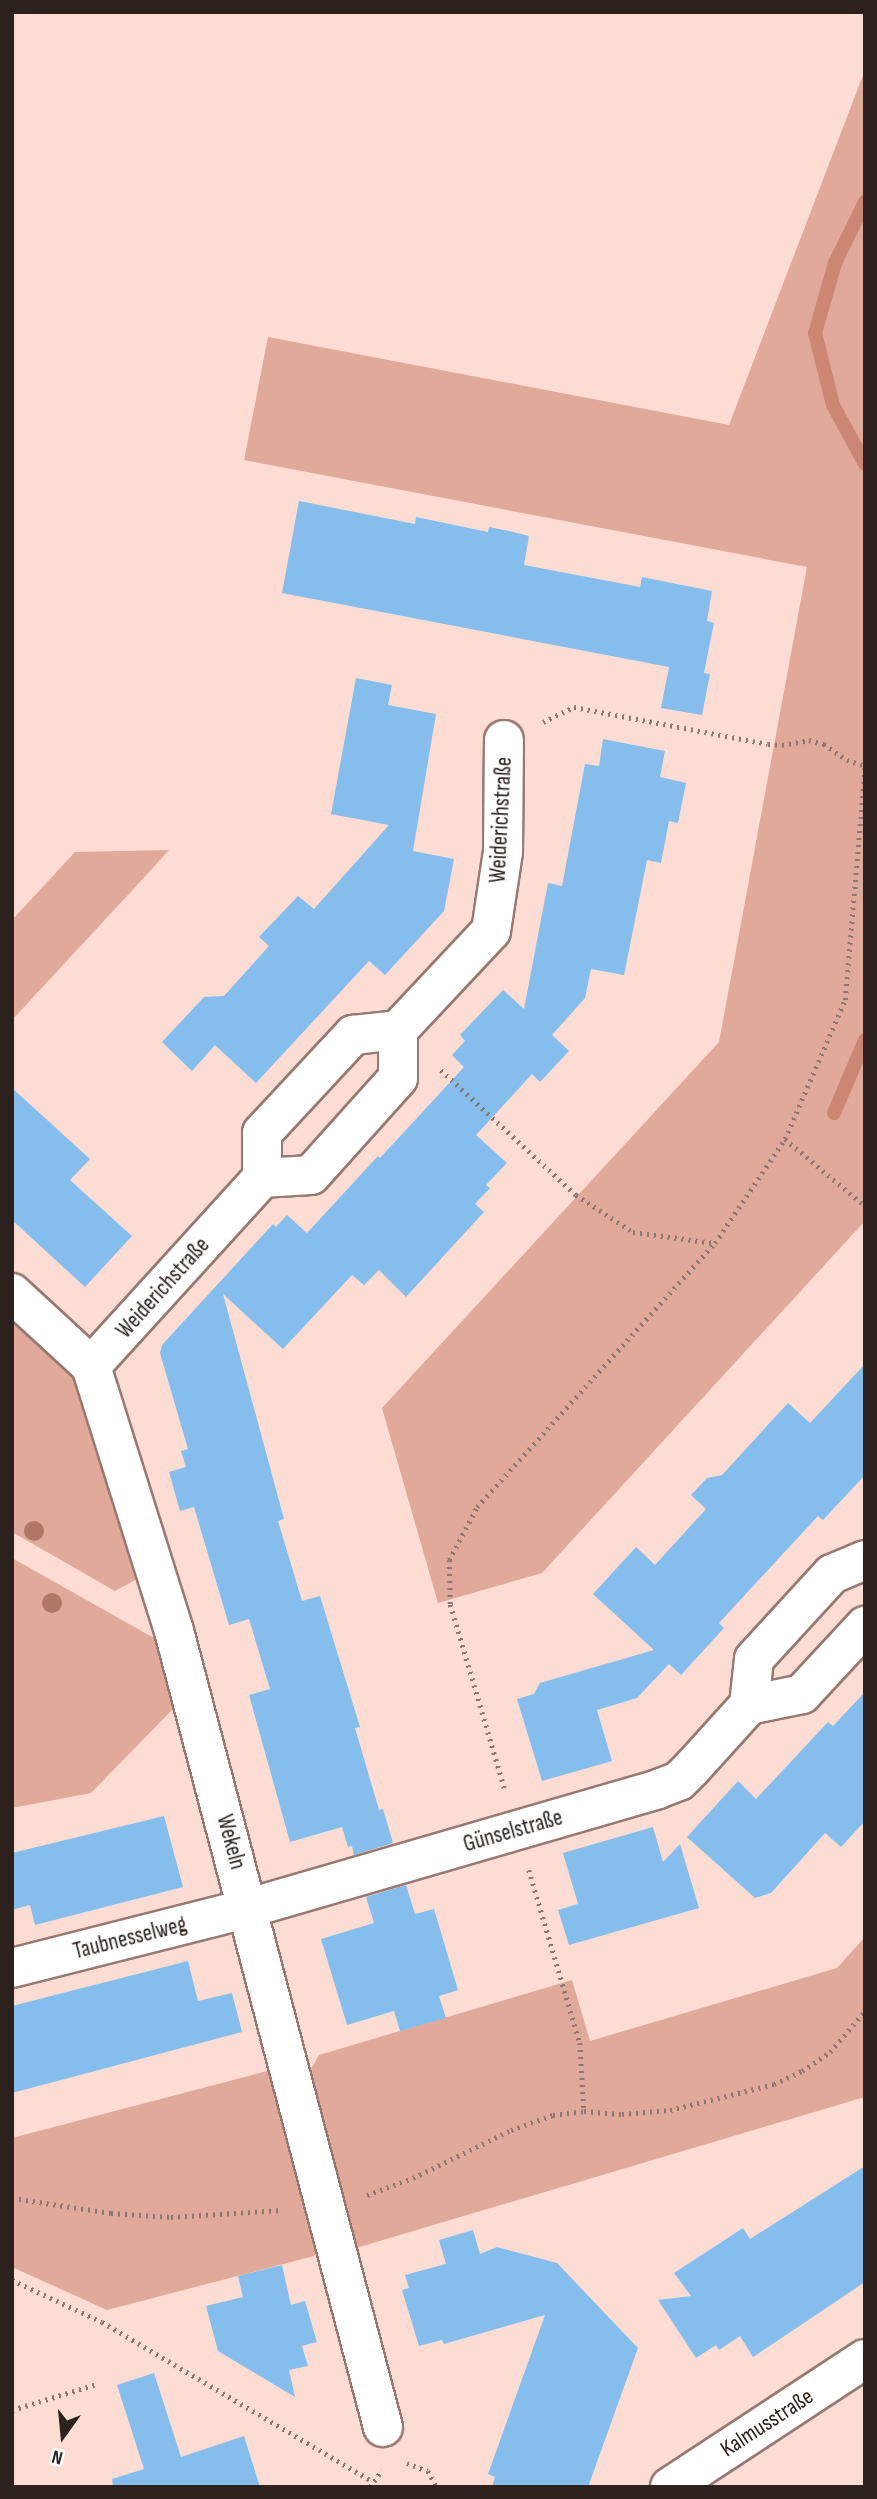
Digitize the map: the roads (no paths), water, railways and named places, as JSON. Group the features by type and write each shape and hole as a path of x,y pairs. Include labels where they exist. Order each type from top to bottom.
{"street":[{"name":"Weiderichstraße","path":"398,1030 491,931 503,852 505,740"},
{"path":"398,1030 398,1078 311,1175 262,1178 262,1133 353,1035 398,1030"},
{"name":"Weiderichstraße","path":"91,1366 262,1178"},
{"name":"Wekeln","path":"12,1293 91,1366 174,1631 327,2205 383,2427"},
{"path":"865,1560 832,1574 754,1659 749,1705 802,1694 865,1626"},
{"name":"Günselstraße","path":"248,1908 679,1781 749,1705"},
{"name":"Taubnesselweg","path":"12,1969 248,1908"},
{"name":"Kalmusstraße","path":"670,2487 865,2359"}],"waterway":[{"path":"865,202 835,263 815,333 833,405 865,464"},
{"path":"834,1113 865,1040"}]}
